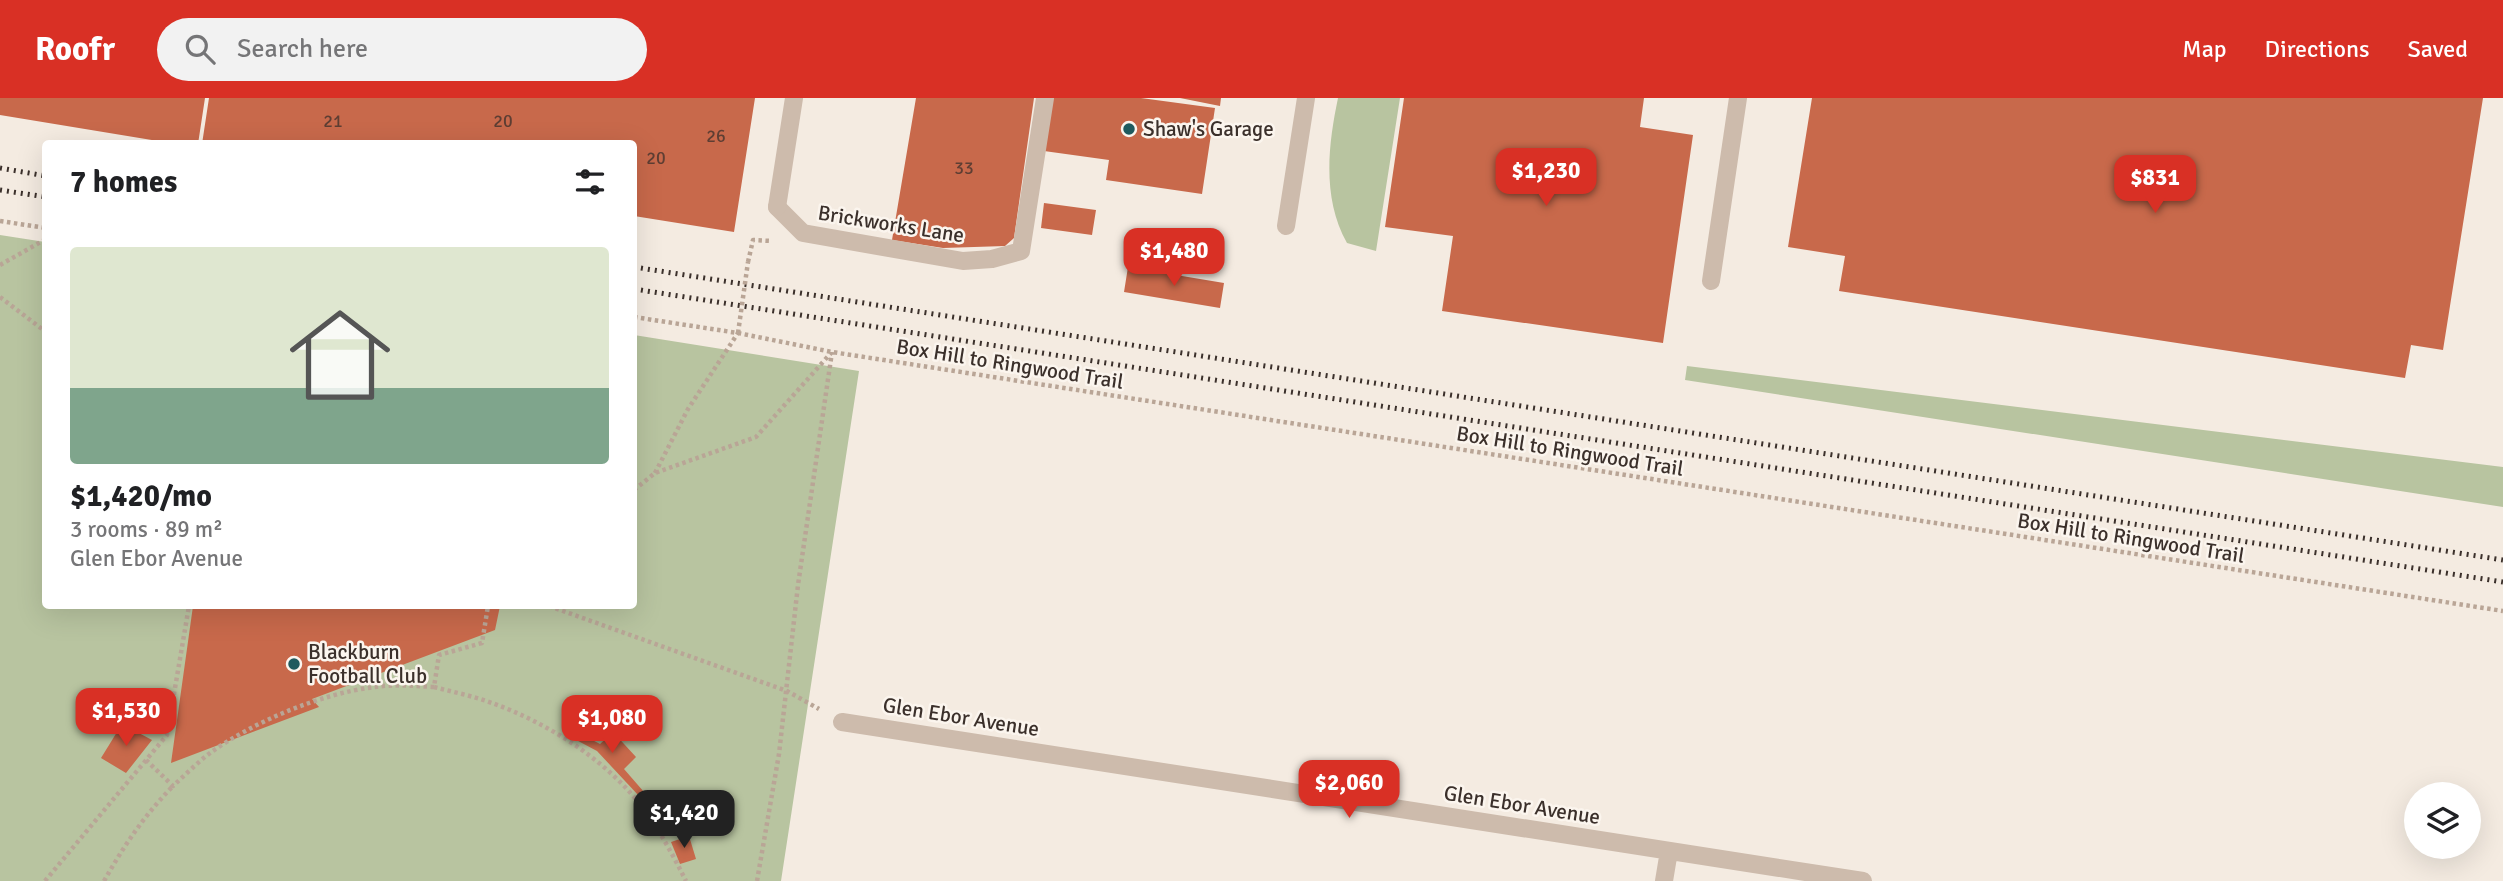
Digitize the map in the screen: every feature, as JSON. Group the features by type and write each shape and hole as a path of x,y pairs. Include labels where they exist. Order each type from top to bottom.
{"street":[{"name":"Brickworks Lane","path":"794,98 777,207 803,233 963,261 992,260 1021,251 1045,98"},
{"path":"1286,226 1306,98"},
{"path":"1711,281 1738,98"},
{"name":"Glen Ebor Avenue","path":"842,722 1863,881"},
{"path":"1664,881 1669,850"}],"path":[{"path":"0,221 42,227"},
{"path":"0,265 42,241"},
{"path":"654,473 688,409 738,333 748,262"},
{"path":"0,297 42,329"},
{"name":"Box Hill to Ringwood Trail","path":"637,317 738,333 832,352 2503,611"},
{"path":"637,487 654,473 756,437 832,352"},
{"path":"757,881 788,691 798,585 832,352"},
{"path":"45,881 167,735 188,609"},
{"path":"434,687 439,654 482,643 488,609"},
{"path":"557,609 788,691 842,722"},
{"path":"104,881 146,814 209,754 242,734 341,693 405,685 434,687 492,703 534,722 570,743 613,776 644,809 686,881"},
{"path":"146,760 173,786"}],"green space":[{"path":"1338,98 1400,98 1376,251 1347,243 1334,208 1329,172"},
{"path":"0,235 42,242 42,609 637,609 637,335 859,371 781,881 0,881"},
{"path":"1687,366 2503,467 2503,507 1685,380"}],"building":[{"path":"0,98 205,98 199,140 152,140 0,115"},
{"path":"209,98 755,98 734,232 637,216 637,140 203,140"},
{"path":"916,98 1034,98 1014,238 1005,246 943,248 892,240"},
{"name":"Shaw's Garage","path":"1051,98 1141,98 1215,108 1202,194 1106,180 1109,160 1044,151"},
{"path":"1180,98 1221,98 1220,106"},
{"path":"1404,98 1644,98 1640,127 1693,135 1663,343 1442,311 1453,236 1385,227"},
{"path":"1812,98 2483,98 2443,350 2411,345 2405,378 1839,291 1845,256 1788,247"},
{"path":"1044,203 1096,210 1092,235 1041,228"},
{"path":"1128,267 1224,283 1220,308 1124,292"},
{"name":"Blackburn Football Club","path":"193,609 499,609 495,630 312,699 319,707 171,763"},
{"path":"122,724 152,740 126,773 101,758"},
{"path":"569,728 600,744 613,732 636,757 624,769 644,792 639,796 597,751 565,734"},
{"path":"689,836 696,859 680,864 671,842"}],"railway":[{"path":"0,168 42,175"},
{"path":"0,190 42,196"},
{"path":"637,267 2503,560"},
{"path":"637,289 2503,582"}],"place":[{"name":"Shaw's Garage","path":"1129,129"},
{"name":"Blackburn Football Club","path":"294,664"}]}
